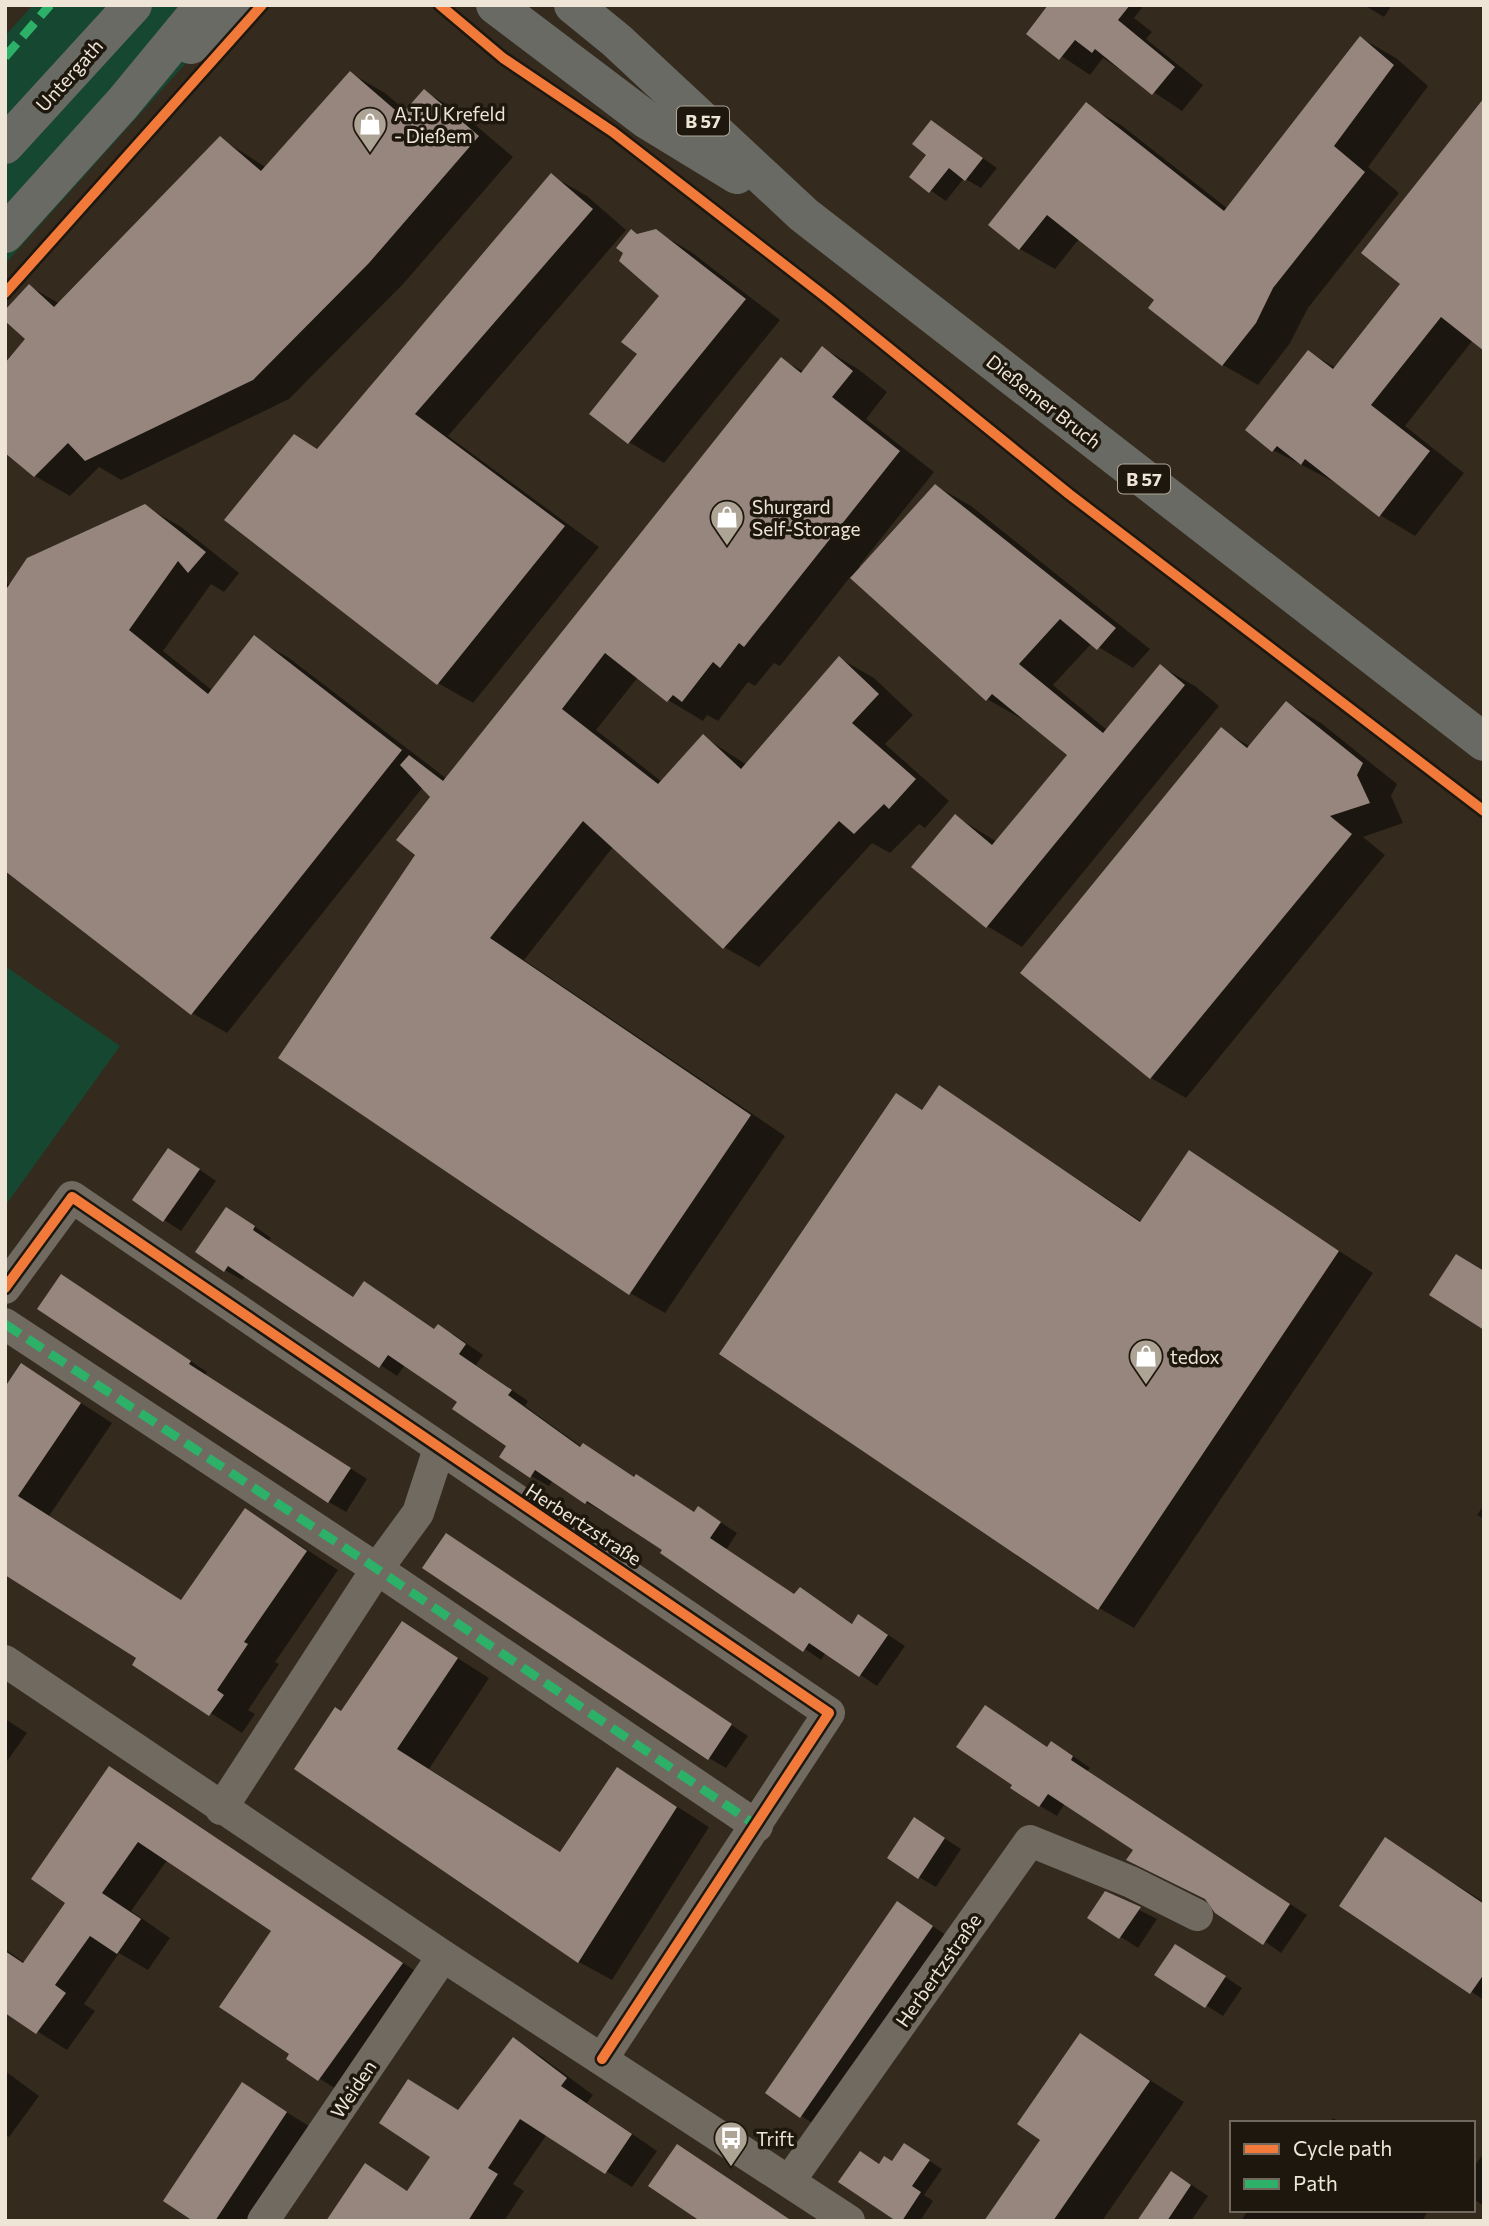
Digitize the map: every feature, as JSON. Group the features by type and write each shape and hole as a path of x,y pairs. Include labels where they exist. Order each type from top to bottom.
{"main road":[{"name":"Untergath","path":"5,145 133,5"},
{"path":"5,233 123,103 204,5"},
{"path":"123,103 238,5"},
{"name":"Dießemer Bruch","path":"495,5 647,120 804,215"},
{"name":"Dießemer Bruch","path":"573,5 616,40 804,215 1484,742"}],"street":[{"name":"Herbertzstraße","path":"5,1288 72,1197 829,1713 602,2059"},
{"path":"5,1324 377,1569 757,1826"},
{"path":"221,1809 377,1569 418,1513 439,1449"},
{"path":"5,1661 221,1809 849,2221"},
{"name":"Herbertzstraße","path":"790,2180 1030,1841 1131,1882 1197,1915"},
{"name":"Weiden","path":"263,2221 443,1956"}],"green space":[{"path":"33,5 238,5 5,264 5,36"},
{"path":"5,966 120,1046 5,1206"}],"building":[{"path":"1048,5 1130,5 1118,20 1175,67 1152,95 1095,49 1092,53 1075,40 1059,60 1026,34"},
{"path":"1360,36 1394,65 1334,146 1365,172 1273,288 1256,323 1222,366 1148,308 1154,300 1047,215 1019,250 988,225 1086,102 1224,211"},
{"path":"350,71 401,115 424,89 479,136 369,263 253,380 85,461 68,443 34,477 5,453 5,363 25,339 5,321 5,310 29,284 54,307 220,136 261,171"},
{"path":"1484,98 1484,351 1441,317 1371,405 1430,451 1379,517 1305,459 1301,465 1277,446 1272,452 1245,430 1308,350 1333,369 1400,284 1361,253"},
{"path":"931,120 983,158 965,181 949,168 929,193 909,177 926,155 912,144"},
{"path":"551,173 593,209 415,414 565,526 437,685 224,520 294,434 317,449"},
{"path":"631,229 637,234 656,229 746,299 628,444 589,414 637,354 621,342 659,296 619,261 623,253 616,248"},
{"path":"822,346 853,371 832,397 900,451 744,647 739,643 720,668 713,662 682,702 673,695 667,702 605,653 562,709 658,784 703,734 741,769 839,656 879,694 852,723 916,779 889,809 884,804 854,834 839,821 723,949 583,821 490,938 751,1115 629,1295 278,1058 415,855 396,840 430,797 400,765 409,755 443,781 781,357 801,373"},
{"path":"935,484 1116,628 1097,650 1060,619 1019,664 1103,733 1160,664 1185,685 986,928 911,867 955,814 992,845 1067,755 992,694 986,701 850,578"},
{"path":"145,504 206,552 188,573 178,561 129,630 208,694 254,635 402,750 191,1015 5,871 5,591 27,558"},
{"path":"1286,701 1363,763 1357,775 1370,803 1330,816 1352,834 1150,1079 1020,973 1221,727 1247,748"},
{"path":"939,1085 1140,1222 1189,1150 1339,1251 1098,1610 719,1354 896,1093 922,1110"},
{"path":"168,1148 200,1169 163,1222 132,1200"},
{"path":"226,1207 255,1226 253,1230 353,1297 364,1281 434,1329 438,1324 466,1344 459,1354 512,1390 508,1395 580,1447 583,1443 694,1512 698,1506 721,1522 710,1538 794,1594 800,1587 852,1624 858,1614 888,1635 859,1677 809,1643 803,1652 660,1553 662,1550 587,1501 585,1504 535,1470 530,1478 499,1457 506,1446 452,1409 457,1402 388,1355 379,1368 228,1266 224,1272 195,1252"},
{"path":"1456,1254 1484,1271 1484,1330 1429,1295"},
{"path":"61,1274 191,1361 189,1364 351,1468 328,1503 37,1309"},
{"path":"21,1363 81,1403 18,1496 181,1600 245,1508 307,1551 244,1642 248,1644 217,1690 224,1695 209,1716 132,1665 136,1658 5,1575 5,1387"},
{"path":"446,1533 732,1724 708,1760 422,1568"},
{"path":"402,1621 458,1658 397,1749 560,1852 617,1767 677,1807 578,1963 294,1769 335,1707 341,1711"},
{"path":"985,1705 1047,1747 1051,1741 1073,1756 1071,1760 1290,1904 1263,1945 1215,1913 1205,1899 1126,1860 1133,1850 1048,1794 1039,1807 956,1747"},
{"path":"109,1766 403,1963 318,2081 286,2059 289,2054 219,2007 271,1931 138,1842 102,1893 141,1919 117,1954 90,1936 55,1985 66,1993 36,2034 5,2013 5,1951 23,1963 65,1903 31,1879"},
{"path":"914,1817 945,1838 918,1879 887,1858"},
{"path":"1385,1837 1484,1904 1484,1974 1470,1994 1339,1906"},
{"path":"1105,1891 1141,1907 1119,1939 1087,1918"},
{"path":"897,1901 933,1926 800,2118 765,2093"},
{"path":"1175,1944 1226,1976 1205,2008 1154,1975"},
{"path":"1080,2033 1150,2081 1053,2221 984,2221 1040,2140 1017,2124"},
{"path":"513,2037 567,2078 561,2086 632,2134 605,2174 520,2119 488,2168 498,2174 468,2221 326,2221 365,2163 407,2191 430,2157 379,2123 408,2079 458,2110"},
{"path":"242,2082 287,2112 215,2221 193,2221 163,2201"},
{"path":"904,2143 930,2160 912,2186 921,2192 902,2221 896,2221 838,2182 860,2151 879,2164 884,2156 892,2161"},
{"path":"677,2144 792,2221 700,2221 648,2186"},
{"path":"1171,2171 1191,2185 1167,2221 1137,2221"}],"marked path":[{"path":"5,57 50,5"},
{"path":"5,1324 377,1569 757,1826"}],"cycle path":[{"path":"5,293 262,5"},
{"path":"440,5 503,58 613,132 827,298 1069,494 1484,811"},
{"path":"5,1288 72,1197 829,1713 602,2059"}],"place":[{"name":"A.T.U Krefeld - Dießem","path":"370,154"},
{"name":"Shurgard Self-Storage","path":"727,547"},
{"name":"tedox","path":"1146,1386"},
{"name":"Trift","path":"731,2168"}]}
